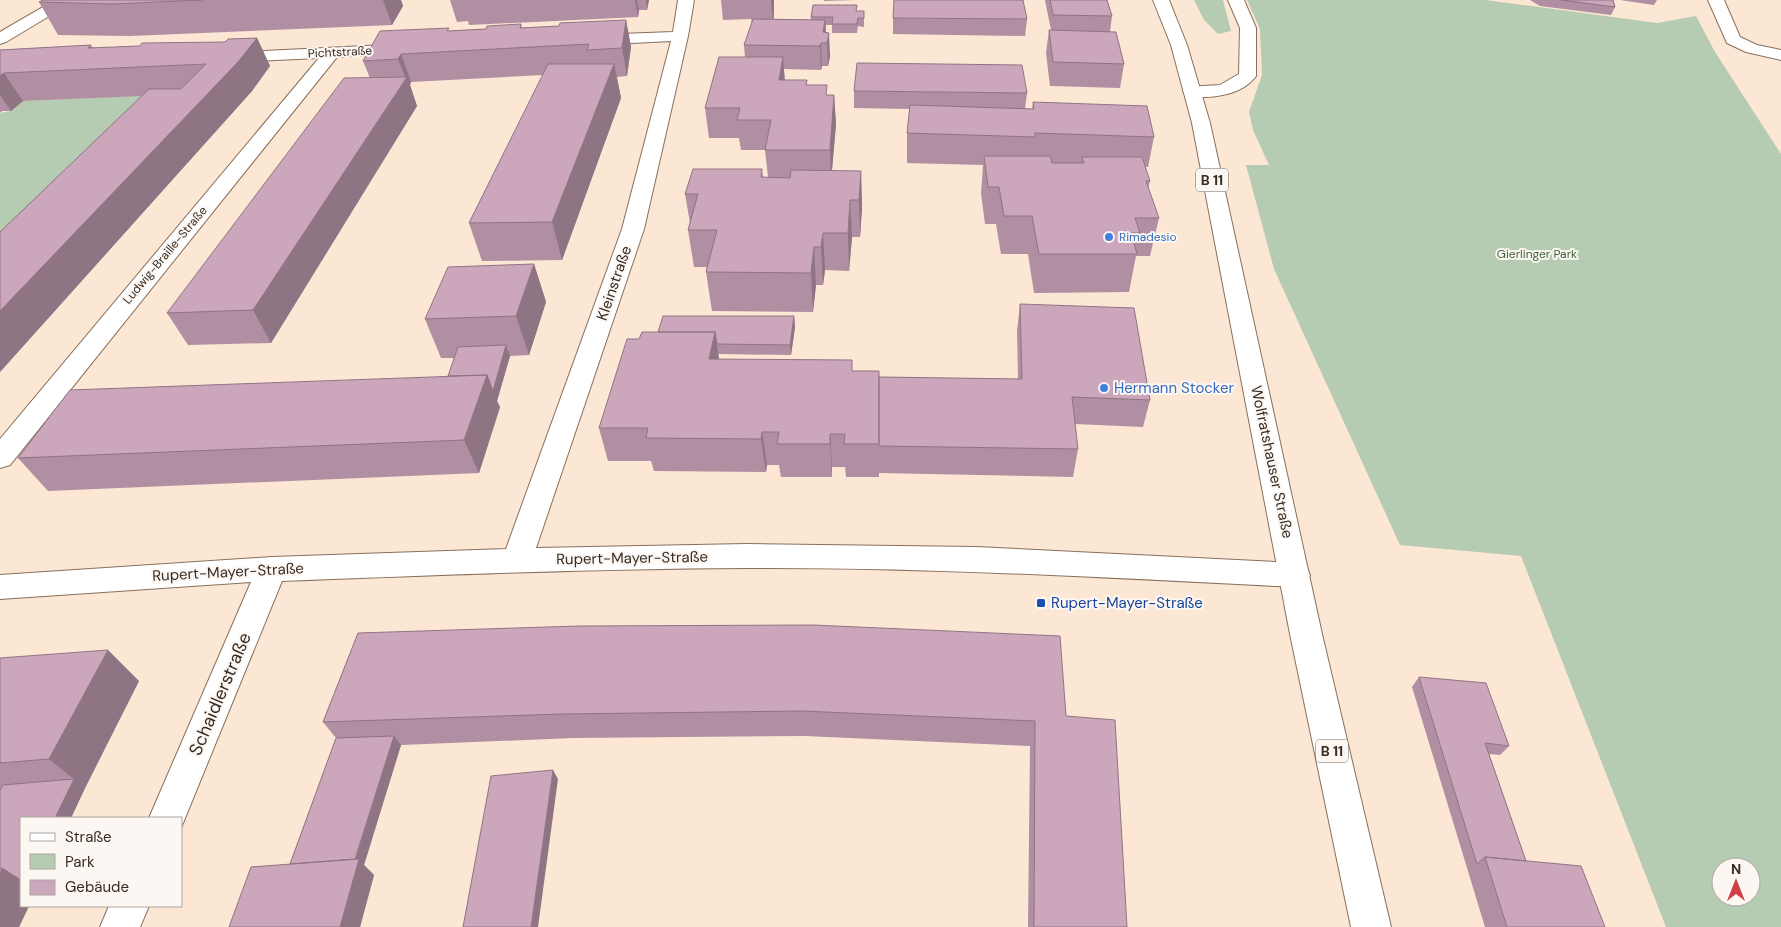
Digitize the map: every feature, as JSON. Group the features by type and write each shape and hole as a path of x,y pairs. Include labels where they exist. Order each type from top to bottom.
{"street":[{"path":"0,39 66,0"},
{"name":"Kleinstraße","path":"517,560 633,229 680,36 686,0"},
{"name":"Wolfratshauser Straße","path":"1161,0 1173,26 1204,140 1306,634 1371,927"},
{"path":"1192,91 1221,91 1234,86 1247,76 1248,28 1236,0"},
{"path":"1716,0 1733,40 1752,49 1781,55"},
{"path":"580,41 680,36"},
{"name":"Pichtstraße","path":"215,58 421,48"},
{"name":"Ludwig-Braille-Straße","path":"0,458 332,53"},
{"name":"Rupert-Mayer-Straße","path":"0,587 272,569 517,560 747,556 976,559 1295,575"},
{"name":"Schaidlerstraße","path":"167,817 272,569"},
{"path":"120,927 129,907"}],"green space":[{"path":"1194,0 1223,0 1231,31 1218,34 1204,20"},
{"name":"Gierlinger Park","path":"1247,0 1486,0 1657,23 1696,16 1715,52 1781,154 1781,927 1666,927 1521,556 1400,545 1274,269 1246,165 1269,165 1253,130 1249,112 1262,75 1260,29"},
{"path":"220,92 0,287 0,113 11,111 23,101"}],"building":[{"path":"43,0 202,0 112,4 39,2"},
{"path":"894,0 1023,0 1027,19 893,18"},
{"path":"1050,0 1107,0 1112,16 1053,15"},
{"path":"1561,0 1613,0 1615,7"},
{"path":"813,5 857,5 856,11 864,11 864,18 858,18 857,24 832,24 833,17 811,17"},
{"path":"753,19 825,20 823,32 829,33 827,43 821,43 820,46 744,45"},
{"path":"626,20 622,48 587,50 589,44 401,54 398,59 363,61 380,31 449,28 447,31 486,29 487,26 521,24 520,28 559,26 560,23"},
{"path":"1049,30 1116,32 1124,64 1053,62"},
{"path":"257,38 238,62 0,311 0,232 149,89 181,89 206,64 4,73 0,76 0,50 91,45 88,48 140,46 142,43 225,42 228,39"},
{"path":"719,57 783,57 779,80 807,80 806,85 827,85 826,95 834,95 830,150 765,150 771,120 737,120 740,108 705,108"},
{"path":"857,63 1022,65 1027,93 854,91"},
{"path":"548,64 614,64 552,222 469,223"},
{"path":"407,77 253,310 167,313 344,78"},
{"path":"1033,102 1147,106 1154,137 1035,133 1035,137 907,133 910,105 1034,109"},
{"path":"984,156 1050,156 1052,163 1084,163 1082,157 1142,157 1150,181 1146,181 1159,218 1135,218 1140,233 1131,233 1137,254 1039,254 1032,216 1004,216 999,187 988,187"},
{"path":"693,169 762,169 761,177 790,178 791,170 861,171 859,200 850,200 848,233 823,233 821,247 814,247 811,273 706,272 717,230 688,230 698,194 685,194"},
{"path":"534,264 516,316 425,319 448,267"},
{"path":"1020,304 1134,308 1150,400 1072,397 1078,449 879,446 879,377 1022,379"},
{"path":"663,316 794,316 790,345 717,344 715,332 658,332"},
{"path":"642,332 715,332 709,359 852,360 852,371 879,371 879,444 844,444 845,434 830,434 830,444 777,444 779,432 762,432 761,439 646,438 648,428 599,428 627,339 639,339"},
{"path":"506,345 493,391 487,375 448,376 458,347"},
{"path":"487,375 464,440 18,458 70,390"},
{"path":"813,625 1060,636 1066,716 1115,720 1127,927 1034,927 1035,721 802,711 561,714 323,722 358,633 579,626"},
{"path":"108,650 49,759 0,763 0,658"},
{"path":"1419,677 1486,683 1509,746 1485,743 1526,861 1485,857 1477,864"},
{"path":"394,736 355,859 290,864 336,738"},
{"path":"553,770 531,927 463,927 491,776"},
{"path":"74,779 55,817 20,817 20,879 2,868 0,869 0,790 3,785"},
{"path":"1485,857 1581,866 1605,927 1507,927"},
{"path":"359,859 340,927 229,927 251,867"}],"place":[{"name":"Rimadesio","path":"1109,237"},
{"name":"Hermann Stocker","path":"1104,388"},
{"name":"Rupert-Mayer-Straße","path":"1041,603"}]}
